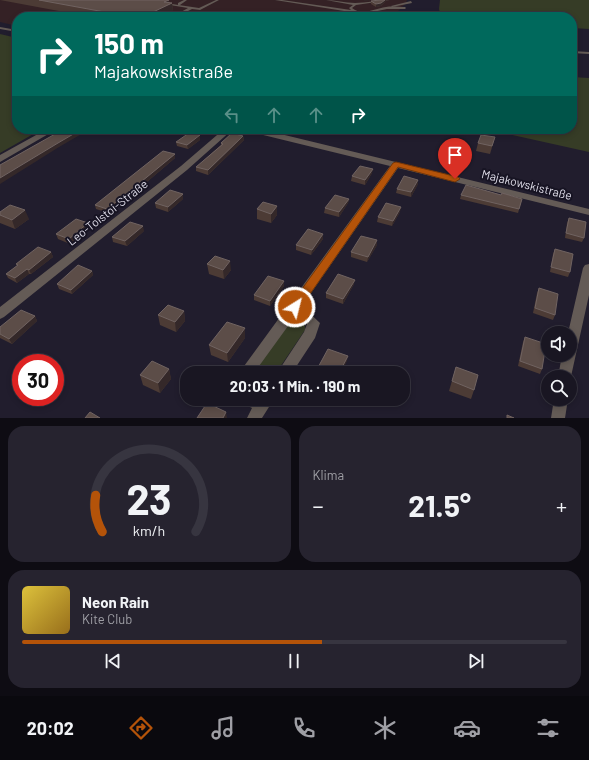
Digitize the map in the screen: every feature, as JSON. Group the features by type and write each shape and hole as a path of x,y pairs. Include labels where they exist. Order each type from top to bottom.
{"street":[{"path":"0,159 44,134"},
{"name":"Leo-Tolstoi-Straße","path":"0,314 184,168 223,134"},
{"name":"Majakowskistraße","path":"271,134 589,212"},
{"path":"251,366 295,307 396,164"},
{"path":"576,326 589,268"},
{"path":"289,366 310,334 314,323 295,307"},
{"path":"558,418 561,406"}],"lane":[{"path":"179,4 186,0"},
{"path":"203,8 164,2 199,9 203,8 218,0"},
{"path":"276,0 357,12 405,8"},
{"path":"327,0 355,4 389,0"},
{"path":"355,4 350,8 357,12 412,1"},
{"path":"400,12 412,1"},
{"path":"183,12 191,8"},
{"path":"0,28 12,30"},
{"path":"577,52 589,53"}],"shaded area":[{"path":"0,0 407,0 397,12 12,12 12,25 0,22"}],"green space":[{"path":"440,0 589,0 589,29 577,28 577,12 440,12"},
{"path":"0,34 12,37 12,134 33,134 0,153"},
{"path":"577,77 589,78 589,152 508,134 577,134"},
{"path":"291,320 301,321 305,325 305,330 281,366 256,366"}],"building":[{"path":"39,0 169,0 164,2 172,3 153,12 105,12"},
{"path":"385,0 376,4 371,1"},
{"path":"55,134 74,134 0,178 0,165"},
{"path":"188,134 200,135 187,145 176,142"},
{"path":"231,134 243,136 208,170 196,167 223,144 221,143"},
{"path":"481,135 495,137 492,146 478,143"},
{"path":"163,151 175,154 107,209 95,205"},
{"path":"360,166 373,169 365,180 352,176"},
{"path":"404,176 418,180 411,192 397,189"},
{"path":"466,185 501,195 502,193 522,199 519,209 461,195"},
{"path":"170,190 183,194 168,207 155,203"},
{"path":"335,195 349,199 339,212 325,208"},
{"path":"263,202 277,206 271,214 257,209"},
{"path":"386,203 401,207 393,221 378,217"},
{"path":"10,205 25,210 12,220 0,215 0,212"},
{"path":"569,218 586,222 584,238 566,233"},
{"path":"76,219 88,223 69,239 56,234"},
{"path":"130,222 143,226 125,241 112,237"},
{"path":"308,229 323,234 312,250 296,245"},
{"path":"361,236 377,240 368,257 351,252"},
{"path":"38,247 51,252 29,270 27,269 15,278 6,274 18,265 16,264"},
{"path":"555,249 573,254 570,272 551,267"},
{"path":"215,256 230,261 223,270 207,264"},
{"path":"78,265 92,271 71,290 57,284"},
{"path":"338,274 355,280 343,299 326,293"},
{"path":"268,276 284,281 270,301 254,295"},
{"path":"539,288 558,294 555,315 535,308"},
{"path":"168,305 184,311 175,322 158,315"},
{"path":"21,310 35,316 9,339 0,334 0,327"},
{"path":"227,322 245,328 227,353 209,345"},
{"path":"525,337 541,342 541,362 543,362 542,369 520,361"},
{"path":"328,349 348,356 343,366 319,366"},
{"path":"152,361 169,369 158,383 140,375"},
{"path":"456,367 478,375 474,390 452,381"},
{"path":"205,406 213,406 226,412 223,418 197,418"},
{"path":"90,412 100,418 85,418"},
{"path":"507,415 514,418 507,418"}],"route":[{"path":"295,307 396,164 455,179"}]}
